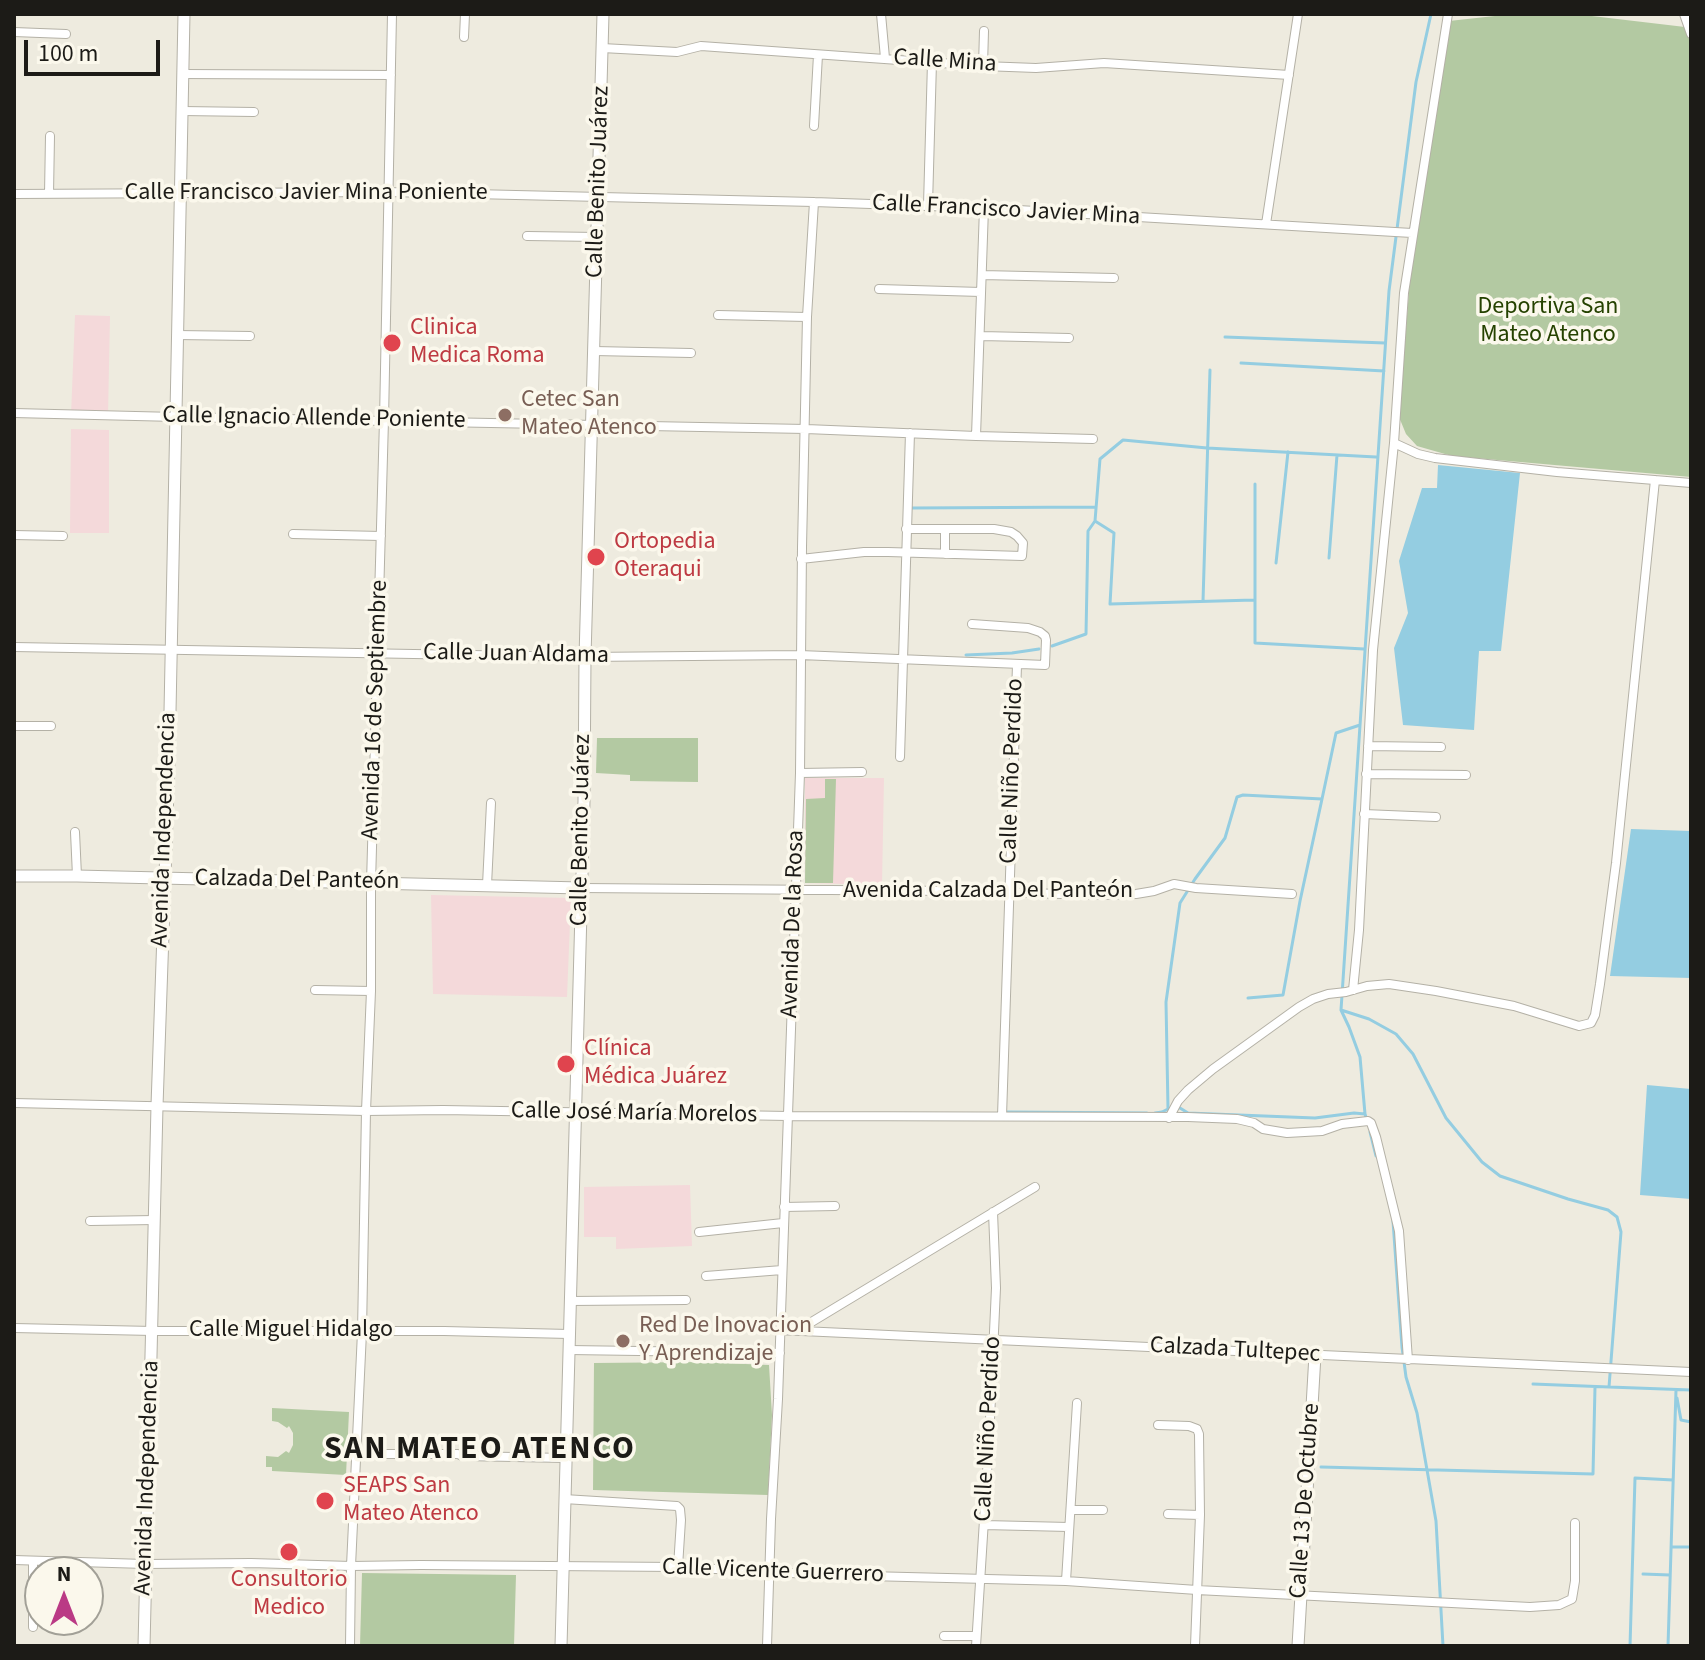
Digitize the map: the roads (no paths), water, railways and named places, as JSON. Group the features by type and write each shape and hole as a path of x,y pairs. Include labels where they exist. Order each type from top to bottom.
{"main road":[{"name":"Avenida Independencia","path":"144,1646 169,761 184,14"},
{"name":"Calle Benito Juárez","path":"561,1646 603,14"},
{"name":"Calzada Del Panteón","path":"14,876 581,888"},
{"name":"Calle 13 De Octubre","path":"1298,1646 1315,1355"}],"street":[{"name":"Avenida 16 de Septiembre","path":"350,1646 351,1566 360,1454 392,14"},
{"path":"464,37 465,14"},
{"path":"881,14 885,58"},
{"path":"1266,224 1298,14"},
{"path":"1350,991 1359,930 1373,650 1394,443 1408,233 1448,14"},
{"path":"1684,14 1691,34"},
{"path":"983,66 984,31"},
{"path":"14,32 66,34"},
{"name":"Calle Mina","path":"602,48 681,52 701,46 983,66 1036,68 1104,63 1289,75"},
{"path":"814,126 818,55"},
{"path":"928,205 932,62"},
{"path":"182,74 391,75"},
{"path":"182,111 254,112"},
{"path":"49,194 50,136"},
{"name":"Calle Francisco Javier Mina Poniente","path":"14,194 388,192 599,197"},
{"name":"Calle Francisco Javier Mina","path":"599,197 928,205 1408,233"},
{"name":"Avenida De la Rosa","path":"767,1646 800,773 801,559 807,317 814,202"},
{"path":"976,436 984,208"},
{"path":"527,236 598,237"},
{"path":"982,275 1114,278"},
{"path":"879,289 981,292"},
{"path":"718,315 807,317"},
{"path":"177,335 250,336"},
{"path":"981,336 1069,338"},
{"path":"594,351 691,353"},
{"name":"Calle Ignacio Allende Poniente","path":"14,413 806,429 1093,439"},
{"path":"900,757 910,433"},
{"path":"1394,443 1435,458 1691,483"},
{"path":"1169,1118 1178,1101 1213,1069 1299,1007 1328,994 1378,985 1409,987 1514,1006 1579,1026 1591,1023 1600,984 1616,863 1655,480"},
{"path":"801,559 864,552 1022,556 1023,543 1011,532 994,529 906,529"},
{"path":"945,529 945,554"},
{"path":"293,534 381,536"},
{"path":"14,535 63,536"},
{"path":"972,624 1028,628 1045,636 1045,665 1017,665"},
{"name":"Calle Juan Aldama","path":"14,647 585,657 800,655 1017,665"},
{"name":"Calle Niño Perdido","path":"1002,1116 1017,665"},
{"path":"14,726 51,726"},
{"path":"1368,746 1441,747"},
{"path":"800,773 862,772"},
{"path":"1366,774 1466,775"},
{"path":"487,885 491,803"},
{"path":"1364,814 1436,817"},
{"path":"75,832 77,876"},
{"name":"Avenida Calzada Del Panteón","path":"581,888 1124,895 1181,884 1196,888 1292,894"},
{"path":"315,990 371,991"},
{"name":"Calle José María Morelos","path":"14,1103 574,1114 1237,1119 1263,1129 1287,1133 1322,1131 1352,1122 1371,1123 1399,1231 1407,1360"},
{"path":"799,1330 1035,1187"},
{"path":"784,1207 835,1206"},
{"name":"Calle Niño Perdido","path":"976,1641 994,1340 996,1288 993,1212"},
{"path":"90,1221 155,1220"},
{"path":"699,1232 783,1223"},
{"path":"706,1276 782,1270"},
{"path":"570,1301 686,1300"},
{"name":"Calle Miguel Hidalgo","path":"14,1328 569,1334"},
{"name":"Calzada Tultepec","path":"780,1330 1691,1372"},
{"path":"569,1350 780,1353"},
{"path":"1066,1581 1077,1403"},
{"path":"1158,1425 1189,1426 1197,1429 1199,1434 1200,1515 1195,1646"},
{"path":"378,1454 566,1458"},
{"path":"564,1499 677,1506 681,1520 678,1567"},
{"path":"1071,1510 1103,1510"},
{"path":"1168,1514 1200,1515"},
{"name":"Calle Vicente Guerrero","path":"104,1563 678,1567 828,1575 1066,1581 1530,1607 1559,1605 1572,1599 1575,1523"},
{"path":"984,1525 1069,1527"},
{"path":"944,1636 976,1641"}],"water":[{"path":"1438,465 1520,473 1501,651 1479,651 1474,730 1403,725 1394,648 1408,613 1399,561 1422,488 1437,488"},
{"path":"1631,829 1691,831 1691,978 1610,976"},
{"path":"1647,1085 1691,1089 1691,1199 1640,1195"}],"waterway":[{"path":"1367,1121 1360,1057 1341,1010 1389,291 1416,82 1431,14"},
{"path":"1225,337 1385,343"},
{"path":"1241,363 1384,371"},
{"path":"1203,601 1210,370"},
{"path":"1052,646 1086,634 1088,531 1095,521 1100,459 1123,440 1376,457"},
{"path":"1276,563 1288,452"},
{"path":"1329,558 1337,455"},
{"path":"1255,484 1255,643 1364,649"},
{"path":"912,508 1096,507"},
{"path":"1095,521 1114,533 1110,604 1254,600"},
{"path":"966,655 1039,649"},
{"path":"1155,1113 1168,1109 1166,1002 1180,903 1225,838 1237,797 1322,799 1336,733 1360,725"},
{"path":"1248,998 1283,995 1322,799"},
{"path":"1341,1010 1369,1019 1396,1034 1413,1054 1446,1118 1482,1162 1500,1176 1608,1210 1617,1217 1621,1232 1609,1387 1691,1390"},
{"path":"1175,1108 1188,1113 1315,1118 1365,1114"},
{"path":"1007,1112 1147,1113"},
{"path":"1370,1132 1376,1156"},
{"path":"1393,1221 1406,1377 1417,1413 1436,1521 1443,1646"},
{"path":"1533,1384 1609,1387"},
{"path":"1321,1467 1593,1474 1595,1387"},
{"path":"1668,1646 1676,1390"},
{"path":"1677,1398 1681,1420 1691,1422"},
{"path":"1630,1646 1635,1478 1673,1480"},
{"path":"1671,1547 1691,1547"},
{"path":"1643,1574 1670,1575"}],"tunnel":[{"path":"362,1454 378,1454"}],"place":[{"name":"Clinica Medica Roma","path":"392,343"},
{"name":"Cetec San Mateo Atenco","path":"505,415"},
{"name":"Ortopedia Oteraqui","path":"596,557"},
{"name":"Clínica Médica Juárez","path":"566,1064"},
{"name":"Red De Inovacion Y Aprendizaje","path":"623,1341"},
{"name":"SEAPS San Mateo Atenco","path":"325,1501"},
{"name":"Consultorio Medico","path":"289,1552"}],"district":[{"name":"SAN MATEO ATENCO","path":"480,1451"}],"park label":[{"name":"Deportiva San Mateo Atenco","path":"1548,322"}]}
